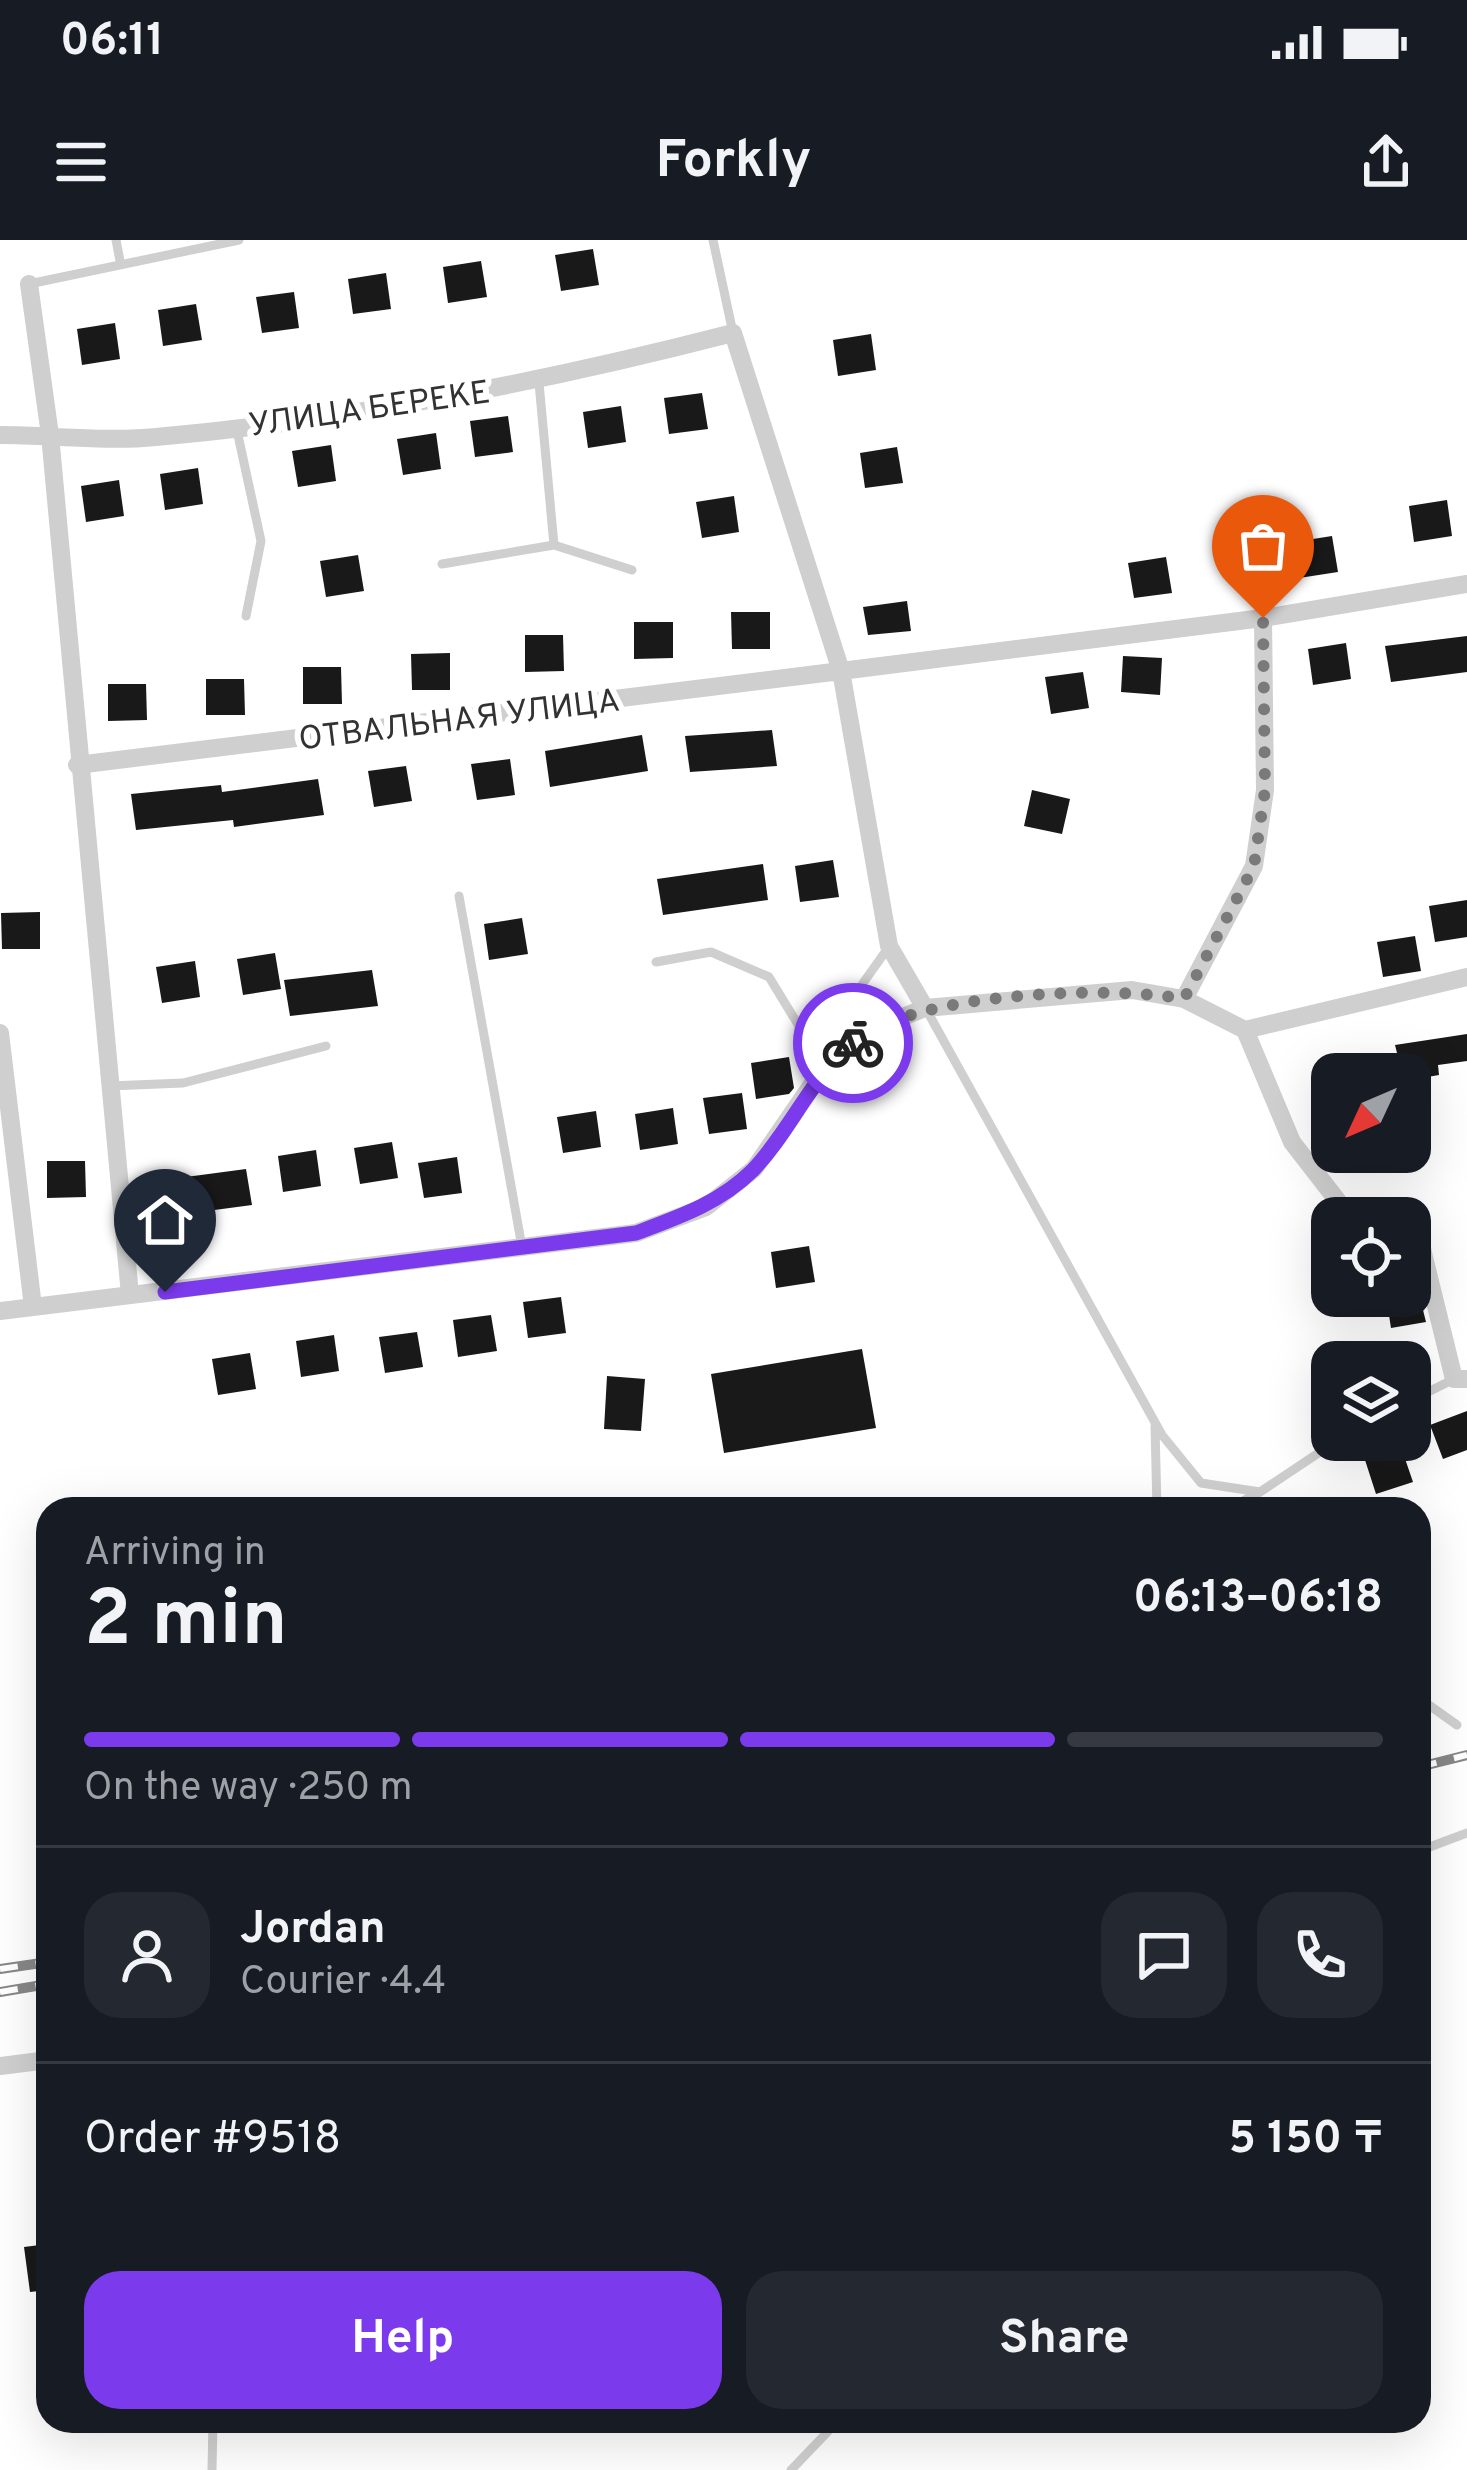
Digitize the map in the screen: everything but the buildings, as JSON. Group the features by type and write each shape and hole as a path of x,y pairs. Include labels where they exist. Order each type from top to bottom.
{"street":[{"path":"29,284 50,435 77,765 130,1295"},
{"name":"УЛИЦА БЕРЕКЕ","path":"0,435 152,437 236,426 539,383 733,333"},
{"path":"733,333 841,671 889,946 925,1008"},
{"name":"ОТВАЛЬНАЯ УЛИЦА","path":"77,765 1263,618 1467,584"},
{"path":"1184,999 1254,866 1265,790 1263,618"},
{"path":"1245,1030 1467,977"},
{"path":"0,1311 636,1233 706,1207 754,1168 828,1064 866,1032 925,1008 1132,990 1184,999 1245,1030 1292,1142 1334,1197"},
{"path":"0,1034 33,1307"},
{"path":"1431,1279 1460,1379"},
{"path":"0,2066 36,2062"}],"lane":[{"path":"116,240 120,261"},
{"path":"29,284 120,261 238,240"},
{"path":"712,240 733,333"},
{"path":"539,383 554,545"},
{"path":"236,426 261,541 245,616"},
{"path":"442,564 554,545 632,570"},
{"path":"459,896 522,1247"},
{"path":"828,1064 851,1000 889,946"},
{"path":"656,962 711,952 770,977 828,1064"},
{"path":"925,1008 1155,1423 1201,1483 1260,1492"},
{"path":"109,1086 183,1083 326,1046"},
{"path":"1431,1392 1460,1379"},
{"path":"1155,1423 1157,1497"},
{"path":"1251,1497 1311,1458"},
{"path":"1431,1707 1457,1725"},
{"path":"1431,1846 1467,1833"},
{"path":"212,2470 213,2433"},
{"path":"791,2470 826,2433"}],"railway":[{"path":"1431,1764 1467,1755"},
{"path":"0,1969 36,1964"},
{"path":"0,1992 36,1986"}],"way so far":[{"path":"853,1043 866,1032 925,1008 1132,990 1184,999 1254,866 1265,790 1263,618"}],"route":[{"path":"165,1292 636,1233 706,1207 754,1168 824,1067 853,1043"}]}
